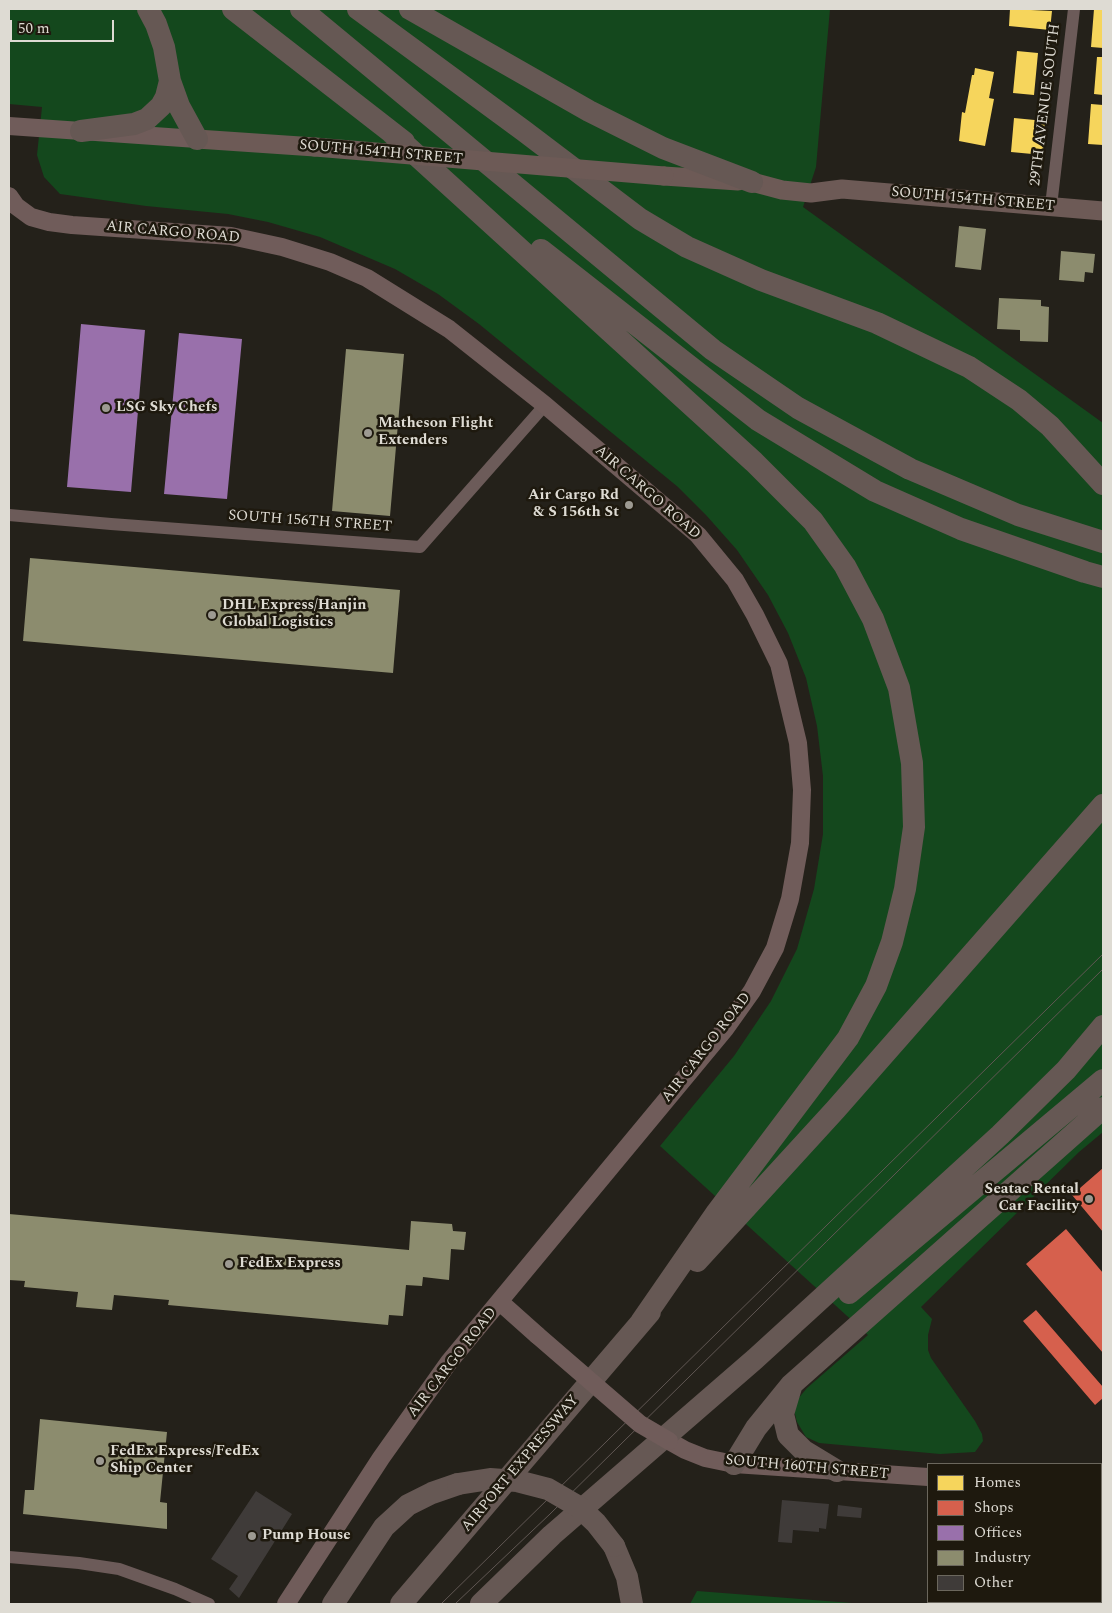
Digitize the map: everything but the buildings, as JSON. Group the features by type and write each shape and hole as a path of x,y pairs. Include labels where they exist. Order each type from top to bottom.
{"highway":[{"path":"148,9 156,24 164,47 170,80 179,106 197,139"},
{"path":"233,9 758,420 884,494 961,529 1103,577"},
{"path":"301,9 713,350 798,408 910,470 1018,514 1103,542"},
{"path":"358,9 524,131 640,220 687,247 761,280 877,323 968,367 1019,400 1050,426 1103,484"},
{"path":"410,9 589,111 654,144 752,182"},
{"path":"81,131 134,124 147,119 161,106 166,97 170,80"},
{"path":"392,134 754,462 813,521 845,566 873,619 899,688 912,763 914,827 904,889 892,942 876,986 848,1038 717,1212 641,1322"},
{"path":"641,1322 843,1102 1103,804"},
{"path":"482,1604 552,1535 755,1359 1000,1135 1066,1070 1103,1026"},
{"path":"755,1359 798,1335 1103,1080"},
{"path":"734,1464 756,1428 791,1385 1103,1108"},
{"name":"AIRPORT EXPRESSWAY","path":"401,1604 641,1322"},
{"path":"791,1385 783,1414 788,1435 804,1451 838,1471"},
{"path":"333,1604 384,1527 408,1505 432,1493 458,1484 490,1479 517,1481 548,1489 580,1507 596,1523 614,1546 627,1577 632,1604"}],"main road":[{"name":"SOUTH 154TH STREET","path":"197,139 752,182 816,180 842,189 1103,211"}],"street":[{"name":"29TH AVENUE SOUTH","path":"1051,206 1074,9"},
{"name":"SOUTH 154TH STREET","path":"9,126 197,139"},
{"name":"AIR CARGO ROAD","path":"9,196 16,206 31,217 49,222 72,226 231,236 282,247 330,262 367,278 449,328 545,405 698,535 735,580 779,664 798,743 802,790 800,843 790,899 778,940 752,991 718,1037 450,1362 386,1450 286,1604"},
{"name":"SOUTH 156TH STREET","path":"9,514 111,524 420,547 545,405"},
{"name":"SOUTH 160TH STREET","path":"500,1302 640,1424 685,1450 706,1458 734,1464 927,1477"},
{"path":"9,1557 79,1563 119,1569 175,1589 209,1604"}],"green space":[{"path":"9,9 830,9 816,167 803,207 1103,423 1103,1132 1079,1152 921,1307 932,1319 928,1335 928,1350 931,1358 982,1434 983,1441 975,1452 940,1454 819,1443 806,1437 797,1422 794,1410 797,1400 807,1388 868,1335 660,1146 734,1056 771,1001 797,949 814,889 823,834 823,776 817,726 806,678 788,633 768,595 737,550 678,487 479,324 438,294 395,269 320,237 268,222 228,214 146,206 60,194 44,177 37,155 42,107 9,104"},
{"path":"697,1591 865,1604 690,1604"}],"tram line":[{"path":"441,1604 1103,954"},
{"path":"455,1604 550,1514 1103,969"}],"place":[{"name":"LSG Sky Chefs","path":"106,408"},
{"name":"Matheson Flight Extenders","path":"368,433"},
{"name":"Air Cargo Rd & S 156th St","path":"629,505"},
{"name":"DHL Express/Hanjin Global Logistics","path":"212,615"},
{"name":"Seatac Rental Car Facility","path":"1089,1199"},
{"name":"FedEx Express","path":"229,1264"},
{"name":"FedEx Express/FedEx Ship Center","path":"100,1461"},
{"name":"Pump House","path":"252,1536"}]}
